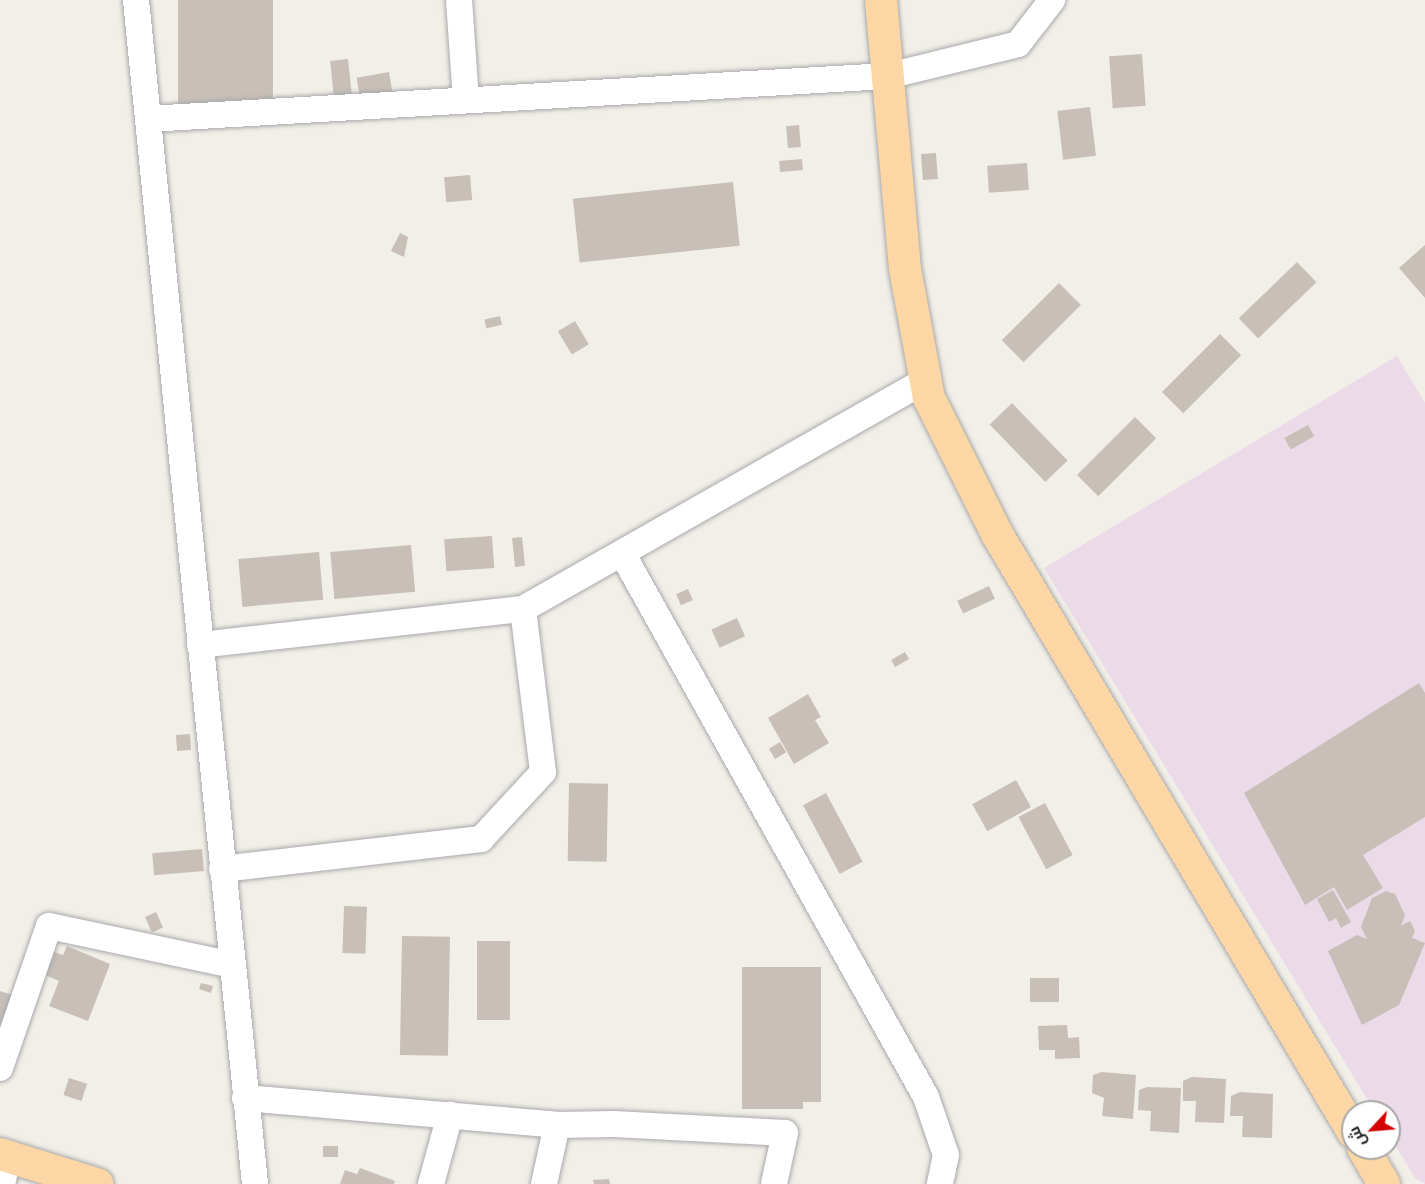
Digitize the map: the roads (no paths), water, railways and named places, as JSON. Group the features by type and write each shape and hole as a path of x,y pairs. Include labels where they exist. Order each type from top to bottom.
{"main road":[{"path":"880,0 906,269 929,398 996,534 1341,1112"},
{"path":"1370,1160 1384,1184"},
{"path":"3,1165 97,1184"}],"street":[{"path":"136,0 255,1184"},
{"path":"459,0 466,100"},
{"path":"148,119 888,76 1018,44 1052,0"},
{"path":"200,645 523,609 926,380"},
{"path":"622,553 926,1097 946,1155 940,1184"},
{"path":"222,869 481,839 543,772 523,609"},
{"path":"0,1068 49,926 232,965"},
{"path":"245,1098 557,1125 785,1132 774,1184"},
{"path":"431,1184 450,1115"},
{"path":"544,1184 557,1125"}]}
